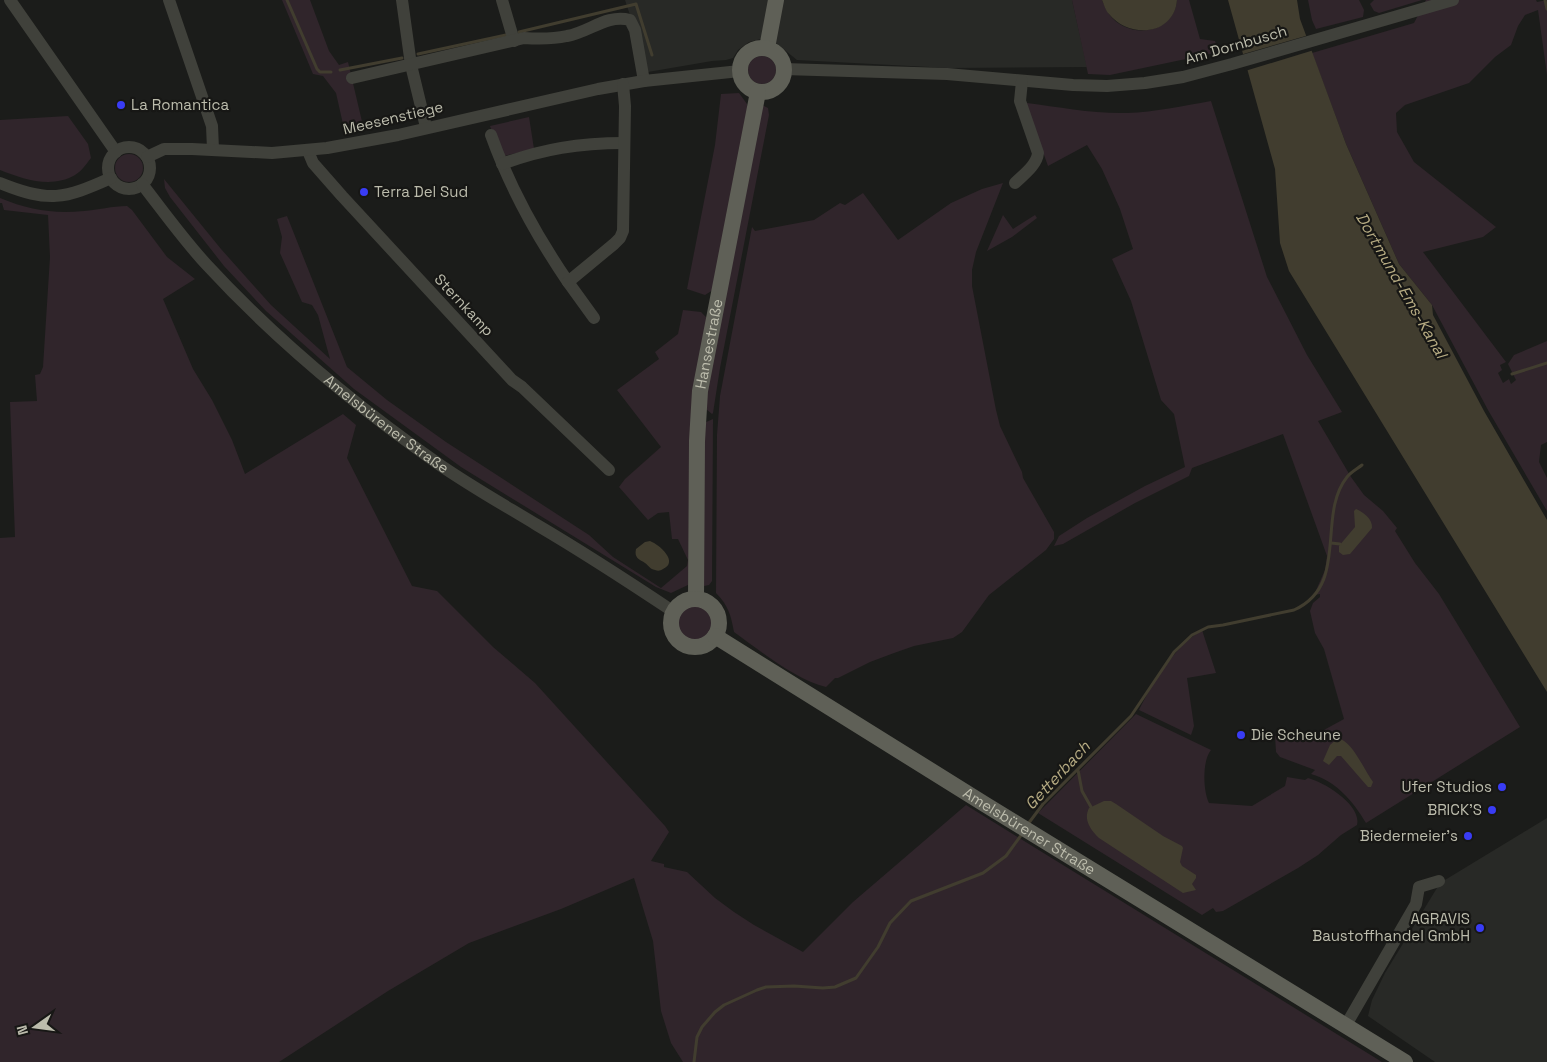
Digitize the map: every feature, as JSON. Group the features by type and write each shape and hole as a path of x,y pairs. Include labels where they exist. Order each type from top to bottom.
{"main road":[{"path":"767,48 776,0"},
{"path":"767,48 780,58 784,69 779,85 769,91 758,92 747,86 743,81 740,71 741,64 748,53 767,48"},
{"name":"Hansestraße","path":"696,599 697,441 700,390 758,92"},
{"path":"696,599 705,601 716,612 719,620 718,628 715,636 707,644 689,646 678,640 672,630 672,618 674,612 683,602 696,599"},
{"name":"Amelsbürener Straße","path":"715,636 1405,1062"}],"street":[{"path":"10,0 116,152"},
{"path":"169,0 212,126 213,149"},
{"path":"402,0 411,65 426,127"},
{"path":"502,0 514,41"},
{"name":"Am Dornbusch","path":"784,69 947,74 1107,86 1145,83 1232,64 1453,0"},
{"path":"352,78 524,38 545,39 567,36 608,20 620,18 630,20 635,30 644,80"},
{"name":"Meesenstiege","path":"148,157 164,149 213,149 272,153 308,151 345,145 534,102 644,80 740,71"},
{"path":"1015,183 1038,158 1020,102 1022,81"},
{"path":"568,282 620,238 624,223 625,106 623,84"},
{"path":"491,135 502,164 529,221 568,282 594,318"},
{"path":"502,164 530,154 562,146 624,143"},
{"path":"130,146 137,148 148,157 150,172 142,184 129,189 121,187 111,178 108,165 111,157 122,148 130,146"},
{"name":"Sternkamp","path":"308,151 313,163 342,196 512,380 522,386 609,470"},
{"path":"0,183 29,193 56,196 70,195 86,190 111,178"},
{"name":"Amelsbürener Straße","path":"142,184 200,256 246,306 290,347 360,406 474,488 537,525 674,612"},
{"path":"1346,1025 1416,904 1419,887 1439,881"}],"shaded area":[{"path":"282,0 310,0 329,51 339,65 348,62 364,130 345,133 336,93 323,76 313,74"},
{"path":"625,0 1072,0 1087,67 948,68 797,60 776,43 761,39 749,42 738,50 733,58 726,60 642,73 635,30"},
{"path":"1072,0 1102,0 1108,12 1117,22 1127,28 1149,30 1159,27 1168,21 1174,12 1177,0 1189,0 1200,39 1215,41 1219,52 1110,75 1088,74"},
{"path":"1308,0 1359,0 1364,10 1363,17 1316,29"},
{"path":"1374,0 1422,0 1379,13 1374,11 1370,4"},
{"path":"1426,0 1536,0 1537,2 1547,0 1547,75 1538,10 1525,15 1518,26 1511,45 1495,57 1469,83 1405,105 1396,113 1397,132 1414,162 1496,227 1483,237 1423,252 1506,362 1500,365 1502,370 1498,373 1503,383 1509,379 1511,384 1516,380 1508,364 1514,355 1547,341 1547,442 1541,445 1539,462 1547,478 1547,511 1488,410 1432,305 1399,264 1346,144 1312,53 1414,23"},
{"path":"762,56 772,60 776,70 772,80 762,84 752,80 748,70 752,60"},
{"path":"739,93 747,104 747,114 713,290 705,295 687,289 715,145 721,94"},
{"path":"1211,101 1267,277 1307,355 1342,412 1318,421 1351,477 1364,495 1383,511 1397,528 1395,531 1415,563 1439,594 1520,727 1366,823 1343,793 1320,777 1311,774 1315,770 1280,757 1276,752 1275,736 1287,733 1311,737 1344,719 1324,649 1315,633 1310,611 1313,603 1320,597 1320,594 1314,595 1325,570 1327,556 1283,434 1192,468 1189,476 1135,503 1063,544 1054,546 1059,536 1087,518 1145,486 1185,467 1174,414 1161,400 1131,301 1112,259 1133,249 1120,209 1102,169 1087,145 1048,166 1026,105 1027,103 1089,111 1127,113"},
{"path":"762,105 768,108 769,115 712,414 706,409 705,400"},
{"path":"68,116 88,144 91,158 77,173 66,179 47,182 18,177 0,170 0,120"},
{"path":"529,117 534,149 504,156 500,152 490,126"},
{"path":"129,154 139,158 143,168 139,178 129,182 119,178 115,168 119,158"},
{"path":"164,179 221,249 271,305 330,359 318,315 312,305 302,302 280,253 282,237 277,219 287,216 347,367 387,400 446,442 589,535 613,557 661,588 687,566 688,560 678,539 672,539 669,512 658,513 648,520 619,487 625,479 661,447 617,390 659,359 655,352 678,334 683,310 701,312 708,319 688,585 671,593 656,587 461,467 354,389 266,311 224,266 170,197 165,188"},
{"path":"1003,183 976,252 972,270 972,286 1000,426 1022,472 1023,478 1054,532 1054,539 1046,550 989,595 962,632 953,638 914,646 870,662 835,678 826,687 814,683 778,664 734,632 728,611 716,593 717,435 720,396 752,227 755,231 814,220 840,203 845,205 863,193 898,240 951,203 982,189"},
{"path":"0,198 21,206 62,212 127,206 167,257 195,279 163,299 193,369 212,400 232,440 245,474 343,414 356,425 347,458 412,586 437,591 493,647 535,683 665,826 669,832 651,861 664,864 664,867 687,872 715,898 734,912 803,952 853,902 966,805 1382,1062 683,1062 671,1043 661,1011 653,941 634,878 561,909 469,943 388,991 279,1062 0,1062 0,538 15,537 10,402 37,401 35,375 40,374 43,367 50,257 48,215 4,210 2,203 0,203"},
{"path":"1003,215 1013,229 1035,215 1037,218 1012,237 987,251"},
{"path":"713,419 712,581 709,585 704,586 704,423"},
{"path":"696,605 709,610 714,623 709,636 696,641 683,636 678,623 683,610"},
{"path":"1202,630 1216,673 1187,678 1194,726 1191,735 1139,710 1158,677 1174,655"},
{"path":"1136,714 1211,750 1206,761 1204,776 1209,803 1252,806 1285,786 1287,777 1305,780 1308,778 1332,789 1348,802 1357,817 1357,825 1298,868 1223,911 1216,912 1213,908 1202,915 1038,813"},
{"name":"AGRAVIS Baustoffhandel GmbH","path":"1547,818 1547,1062 1435,1062 1368,1016 1372,1000 1385,973 1440,883"}],"water":[{"path":"1102,0 1177,0 1174,12 1168,21 1159,27 1139,30 1118,22 1108,12"},
{"name":"Dortmund-Ems-Kanal","path":"1228,0 1297,0 1300,19 1346,144 1399,264 1432,305 1433,315 1484,411 1547,520 1547,692 1289,271 1280,243 1275,169"},
{"path":"1356,509 1369,519 1372,528 1350,554 1343,555 1339,552 1339,546 1355,527 1354,511"},
{"path":"650,541 659,546 669,558 667,566 661,570 652,569 636,556 636,549 645,542"},
{"path":"1338,738 1349,745 1358,757 1373,782 1371,787 1368,787 1341,756 1337,756 1329,765 1323,761 1330,745"},
{"path":"1104,801 1111,801 1163,836 1182,846 1180,862 1182,866 1196,875 1192,884 1196,890 1183,893 1099,838 1087,821 1087,812 1089,808"}],"pier":[{"path":"1309,35 1314,50 1245,71 1240,55"}],"waterway":[{"path":"287,0 317,69 320,72 331,72"},
{"path":"1545,0 1547,9"},
{"path":"519,32 636,4 652,55"},
{"path":"418,54 506,35"},
{"path":"340,70 402,58"},
{"name":"Getterbach","path":"1512,374 1547,363"},
{"name":"Getterbach","path":"1028,824 1043,804 1131,716 1174,652 1192,635 1208,627 1294,610 1311,599 1322,584 1327,567 1338,493 1347,477 1362,465"},
{"path":"1331,543 1340,544"},
{"path":"1078,770 1082,791 1091,807"},
{"name":"Getterbach","path":"694,1062 697,1037 702,1027 724,1005 766,987 835,987 856,978 878,947 890,923 911,901 983,873 1006,856 1022,834"}],"place":[{"name":"La Romantica","path":"121,105"},
{"name":"Terra Del Sud","path":"364,192"},
{"name":"Die Scheune","path":"1241,735"},
{"name":"Ufer Studios","path":"1502,787"},
{"name":"BRICK'S","path":"1492,810"},
{"name":"Biedermeier's","path":"1468,836"},
{"name":"AGRAVIS Baustoffhandel GmbH","path":"1480,928"}]}
